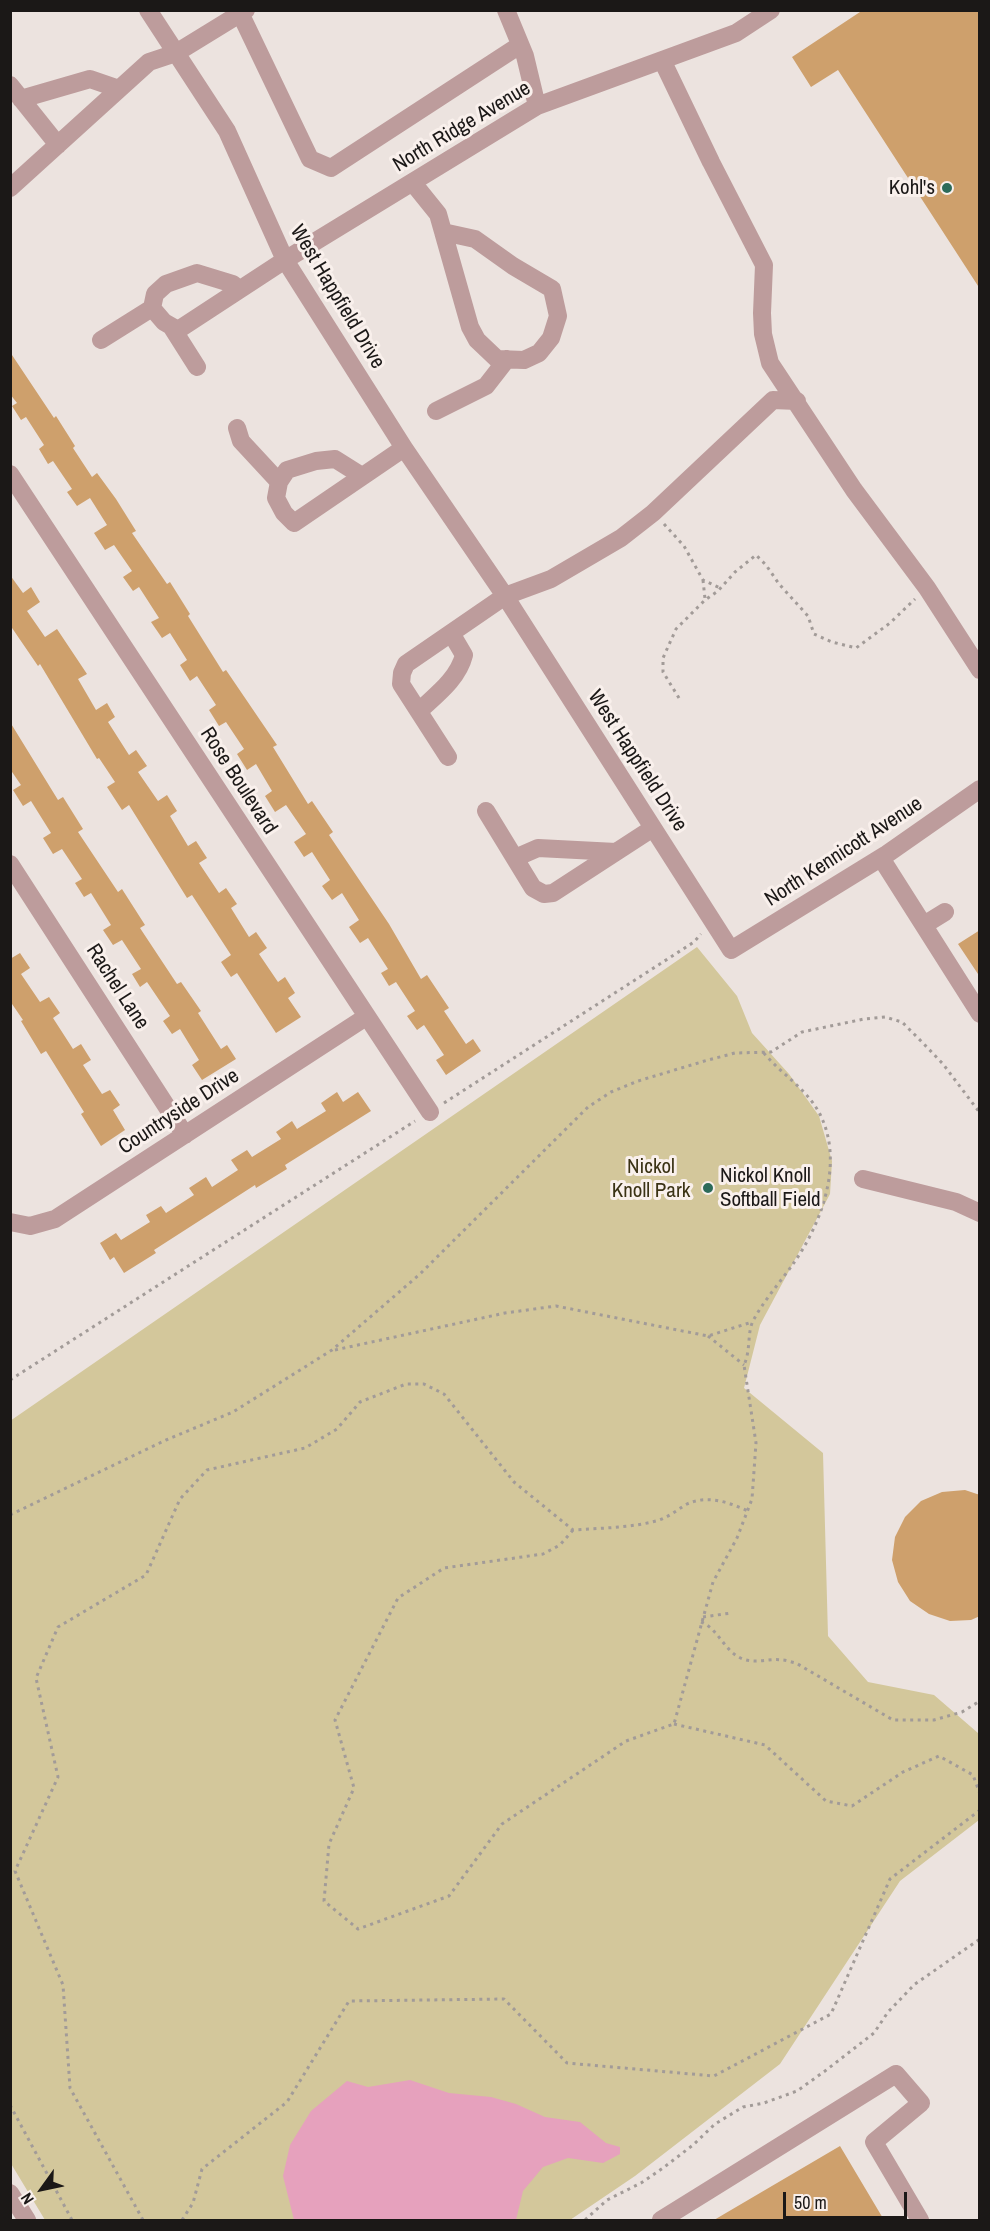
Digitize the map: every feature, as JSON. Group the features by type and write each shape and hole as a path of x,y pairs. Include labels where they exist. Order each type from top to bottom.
{"street":[{"name":"West Happfield Drive","path":"148,10 227,131 285,260 404,448 504,596 731,950"},
{"path":"506,10 520,45 537,106"},
{"name":"North Ridge Avenue","path":"171,326 178,330 285,260 537,106 736,33 771,10"},
{"path":"10,188 149,62 176,53 244,13 310,159 331,168 520,45"},
{"path":"662,60 711,162 765,265 763,334 770,363 854,490 927,588 980,670"},
{"path":"58,145 16,92 90,78 119,89"},
{"path":"413,183 438,214 470,327 477,340 497,359 524,360 538,353 551,338 558,316 552,289 513,266 475,239 444,232"},
{"path":"197,367 171,326 164,322 152,308 154,294 166,284 196,273 232,284 239,290"},
{"path":"101,340 152,308"},
{"path":"436,411 486,386 507,359"},
{"path":"448,757 401,684 406,664 504,596 551,579 575,563 603,550 653,513 773,400 797,401"},
{"path":"237,428 242,441 279,482"},
{"path":"362,476 335,459 316,461 287,470 279,482 276,498 284,513 294,523 404,448"},
{"name":"Rose Boulevard","path":"10,474 430,1112"},
{"path":"419,711 450,681 462,665 464,655 451,633"},
{"name":"North Kennicott Avenue","path":"731,950 881,858 980,789"},
{"path":"486,811 533,888 544,894 553,893 654,828"},
{"path":"515,858 538,848 616,852"},
{"path":"881,858 980,1014"},
{"name":"Rachel Lane","path":"10,864 185,1134"},
{"path":"924,925 945,912"},
{"name":"Countryside Drive","path":"10,1222 30,1226 55,1219 366,1017"},
{"path":"863,1179 956,1202 980,1213"},
{"path":"661,2220 896,2073 921,2103 874,2142 920,2220"},
{"path":"10,2193 27,2220"}],"path":[{"path":"653,513 684,546 703,580 705,600"},
{"path":"679,698 663,672 663,658 676,629 756,555 808,616 814,634 832,642 856,648 890,623 915,599"},
{"path":"703,580 720,588"},
{"path":"10,1380 694,942 715,925"},
{"path":"10,1515 166,1440 233,1412 332,1350 420,1274 588,1107 610,1092 638,1081 735,1053 771,1052 802,1032 885,1017 902,1022 923,1043 980,1113"},
{"path":"674,1724 713,1582 736,1538 752,1499 756,1443 744,1365 748,1356 752,1322 795,1262 818,1220 829,1175 831,1150 818,1110 804,1090 783,1074 763,1053"},
{"path":"332,1350 505,1313 556,1306 708,1336 744,1365"},
{"path":"708,1336 752,1322"},
{"path":"143,2220 70,2088 63,1985 15,1871 58,1777 36,1678 58,1627 146,1575 180,1499 207,1470 305,1448 337,1429 360,1402 406,1384 424,1384 444,1394 514,1482 573,1530 642,1524 660,1520 688,1504 705,1500 722,1500 748,1511"},
{"path":"573,1530 560,1545 543,1554 444,1568 399,1598 334,1720 354,1788 329,1844 324,1901 358,1929 449,1896 502,1824 626,1741 674,1724 765,1745 826,1802 852,1806 903,1772 939,1756 973,1775 980,1794"},
{"path":"703,1617 731,1613"},
{"path":"701,1622 712,1627 724,1646 743,1659 759,1661 780,1659 796,1663 893,1720 934,1720 962,1713 980,1701"},
{"path":"182,2220 193,2203 202,2169 287,2102 349,2001 504,2000 567,2063 714,2076 831,2014 890,1878 980,1810"},
{"path":"585,2220 607,2200 641,2183 663,2168 693,2145 715,2124 743,2107 764,2103 797,2091 874,2033 888,2012 915,1984 980,1939"},
{"path":"10,2104 72,2220"}],"green space":[{"name":"Nickol Knoll Park","path":"697,947 737,996 752,1033 789,1074 819,1116 832,1161 830,1194 760,1325 744,1388 823,1453 828,1636 868,1682 934,1695 978,1733 980,1744 979,1820 900,1881 780,2064 635,2176 570,2220 45,2220 10,2162 10,1421"}],"shaded area":[{"path":"410,2080 449,2093 491,2097 516,2104 545,2117 580,2122 606,2143 620,2147 620,2154 603,2163 568,2158 543,2167 523,2191 516,2220 294,2220 283,2176 290,2145 311,2111 347,2081 368,2087"}],"building":[{"name":"Kohl's","path":"863,10 980,10 980,289 838,70 811,87 792,57"},
{"path":"10,352 54,418 56,416 92,477 97,473 116,499 136,531 132,533 167,584 170,582 223,672 226,670 277,745 273,747 308,804 312,801 333,832 329,835 389,924 421,979 427,975 449,1008 444,1011 466,1044 473,1039 481,1051 446,1075 436,1060 444,1055 424,1025 417,1030 407,1016 415,1011 396,982 389,986 381,973 388,969 368,938 360,943 349,927 359,920 342,893 332,900 322,886 330,880 312,852 304,857 294,842 306,834 286,805 275,812 265,796 272,791 256,764 247,770 237,754 244,749 226,722 219,726 209,710 216,705 197,676 190,681 180,665 187,660 170,633 162,638 151,622 159,618 139,587 133,591 123,577 132,571 114,545 105,550 94,533 107,525 90,498 77,506 67,492 72,489 53,461 48,464 39,449 44,445 26,417 21,420 12,406 17,403 10,394"},
{"path":"10,575 23,593 31,587 40,602 27,611 45,637 57,629 87,674 78,679 96,710 107,703 115,717 108,722 129,755 136,750 147,766 138,772 158,801 167,795 177,811 170,816 188,846 196,841 207,858 199,863 219,893 226,888 237,904 231,908 249,937 256,932 267,948 259,954 278,982 285,977 295,993 288,998 301,1017 276,1033 237,973 231,977 221,962 231,955 192,895 187,898 129,805 122,810 107,787 115,782 99,758 97,759 40,664 38,666 10,625"},
{"path":"10,722 58,800 63,797 83,829 78,832 118,892 122,889 145,925 140,928 177,984 181,982 201,1011 198,1013 221,1049 227,1045 236,1059 202,1080 192,1065 199,1060 180,1029 172,1034 163,1021 170,1016 147,982 140,987 132,974 141,969 122,940 113,945 103,930 111,925 91,893 84,897 75,883 82,879 62,849 53,854 43,838 51,833 31,801 23,806 13,790 21,785 10,769"},
{"path":"980,930 980,977 958,944"},
{"path":"20,953 30,968 21,974 40,1002 49,997 60,1013 53,1018 73,1049 81,1044 91,1060 83,1065 102,1094 110,1090 120,1105 113,1110 125,1130 101,1146 81,1114 84,1112 46,1051 41,1054 10,1001 10,959"},
{"path":"337,1092 343,1102 358,1092 371,1111 285,1165 287,1169 256,1188 255,1185 154,1250 156,1253 124,1273 114,1257 110,1260 100,1243 116,1233 121,1240 150,1222 146,1215 161,1206 166,1213 194,1195 189,1188 206,1177 212,1187 238,1170 231,1160 247,1150 252,1157 281,1139 276,1132 292,1121 297,1129 326,1111 321,1103"},
{"path":"965,1490 980,1495 980,1616 971,1620 950,1621 929,1614 910,1601 898,1582 892,1560 895,1537 905,1517 921,1501 942,1492"},
{"path":"840,2146 884,2220 714,2220"}],"place":[{"name":"Kohl's","path":"947,188"},
{"name":"Nickol Knoll Softball Field","path":"708,1188"}]}
